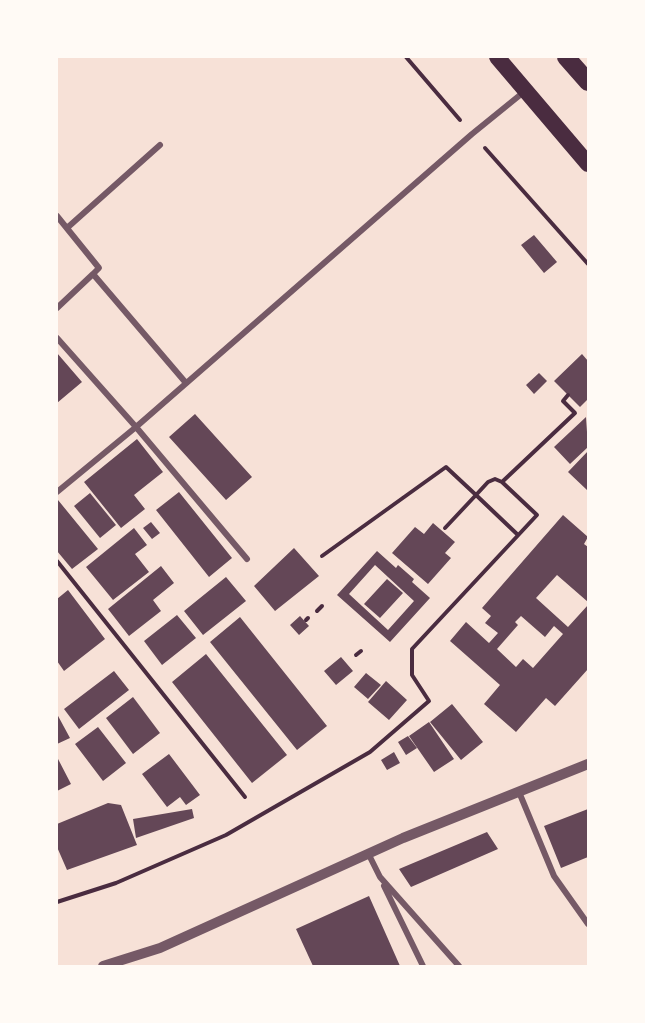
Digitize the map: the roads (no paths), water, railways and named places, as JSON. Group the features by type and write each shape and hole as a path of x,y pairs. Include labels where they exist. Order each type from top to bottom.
{"highway":[{"path":"497,57 588,164"},
{"path":"566,57 588,82"}],"street":[{"path":"57,492 136,427 472,134 525,91"},
{"path":"67,228 160,145"},
{"path":"57,216 99,268 57,308"},
{"path":"93,274 186,384"},
{"path":"57,338 136,427 247,559"},
{"path":"103,966 159,948 368,853 588,764"},
{"path":"519,792 554,876 588,924"},
{"path":"368,853 423,966"},
{"path":"380,877 459,966"}]}
